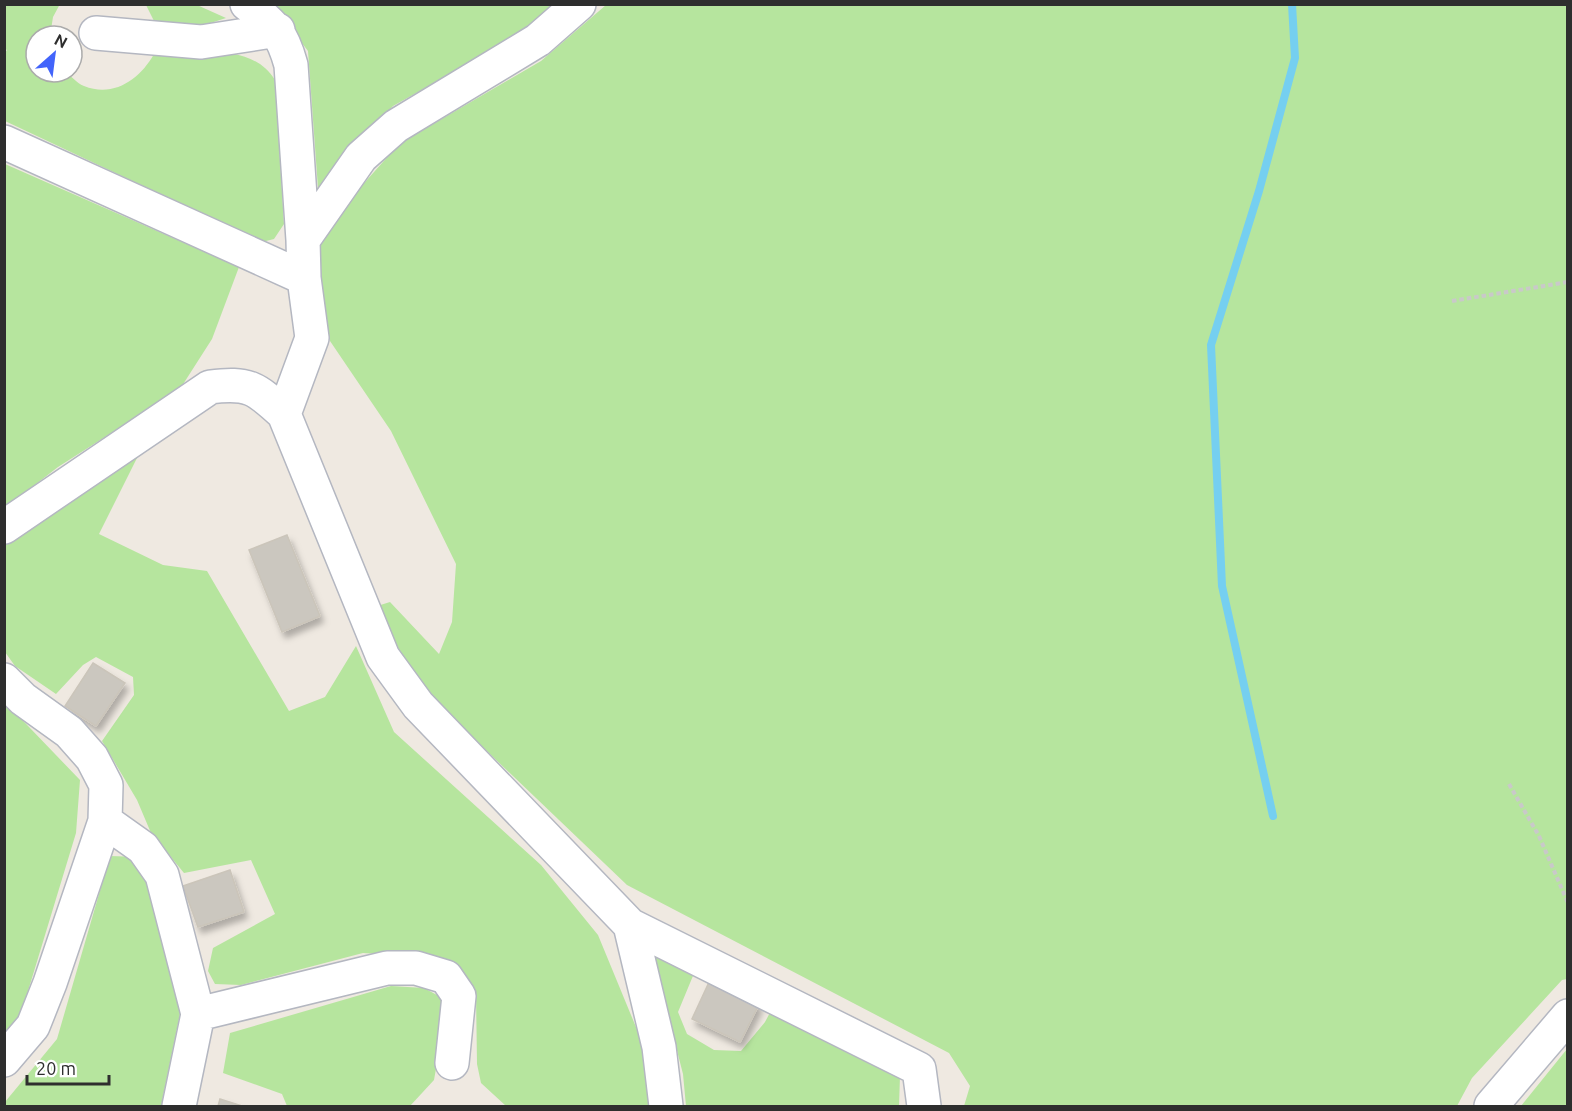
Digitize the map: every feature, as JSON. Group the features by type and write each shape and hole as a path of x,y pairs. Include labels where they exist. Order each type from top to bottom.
{"lane":[{"path":"247,4 278,30 291,64 304,278 312,338 284,414"},
{"path":"303,240 361,157 396,126 538,40 579,4"},
{"path":"96,33 201,42 278,30"},
{"path":"4,142 304,278"},
{"path":"4,527 210,387 238,384 262,393 284,414 383,657 418,705 630,925 920,1069 924,1107"},
{"path":"4,680 22,699 69,732 92,758 106,785 105,821 50,983 33,1026 4,1060"},
{"path":"105,821 143,848 162,875 198,1014 180,1107"},
{"path":"630,925 659,1047 666,1107"},
{"path":"198,1014 387,968 416,968 446,976 459,996 452,1063"},
{"path":"1491,1107 1568,1016"}],"path":[{"path":"1452,301 1568,282"},
{"path":"1509,784 1539,836 1568,903"}],"green space":[{"path":"60,4 52,24 24,24 24,84 80,84 106,90 116,88 134,78 154,54 220,52 236,54 251,59 265,68 275,80 284,224 274,239 262,242 5,121 4,54 7,50 5,49 5,5"},
{"path":"146,5 197,5 226,18 189,30 154,21"},
{"path":"273,5 560,5 550,18 393,106 318,188 308,51"},
{"path":"606,5 1567,5 1567,979 1562,980 1472,1078 1457,1106 964,1106 970,1086 949,1053 627,885 447,713 413,673 374,607 390,602 439,654 452,622 456,564 391,431 330,341 313,258 341,209 399,144 541,61"},
{"path":"5,164 239,267 212,339 180,389 58,467 5,508"},
{"path":"145,442 99,534 163,565 207,571 289,711 325,697 356,646 394,732 541,865 598,935 638,1032 655,1106 506,1106 481,1083 477,1064 476,994 457,969 425,957 363,953 241,985 215,984 208,971 213,948 275,914 251,860 184,873 151,833 137,800 102,741 134,695 133,677 96,657 83,665 56,694 15,666 5,652 4,540"},
{"path":"5,702 80,780 76,833 18,1024 5,1039"},
{"path":"110,856 140,857 156,898 180,1014 161,1106 5,1106 5,1102 57,1039"},
{"path":"651,949 695,971 678,1012 687,1034 714,1050 741,1051 765,1022 774,1005 900,1076 899,1106 686,1106 683,1074"},
{"path":"391,986 424,988 448,1001 434,1080 410,1106 287,1106 282,1094 223,1073 230,1033"},
{"path":"1567,1049 1567,1106 1521,1106"}],"building":[{"path":"287,535 320,616 282,632 249,550"},
{"path":"93,663 125,683 96,726 65,706"},
{"path":"230,870 244,912 198,927 183,886"},
{"path":"710,980 759,1004 740,1042 692,1019"},
{"path":"220,1099 242,1106 218,1106"}],"waterway":[{"path":"1273,816 1222,586 1211,345 1259,191 1295,58 1292,4"}]}
